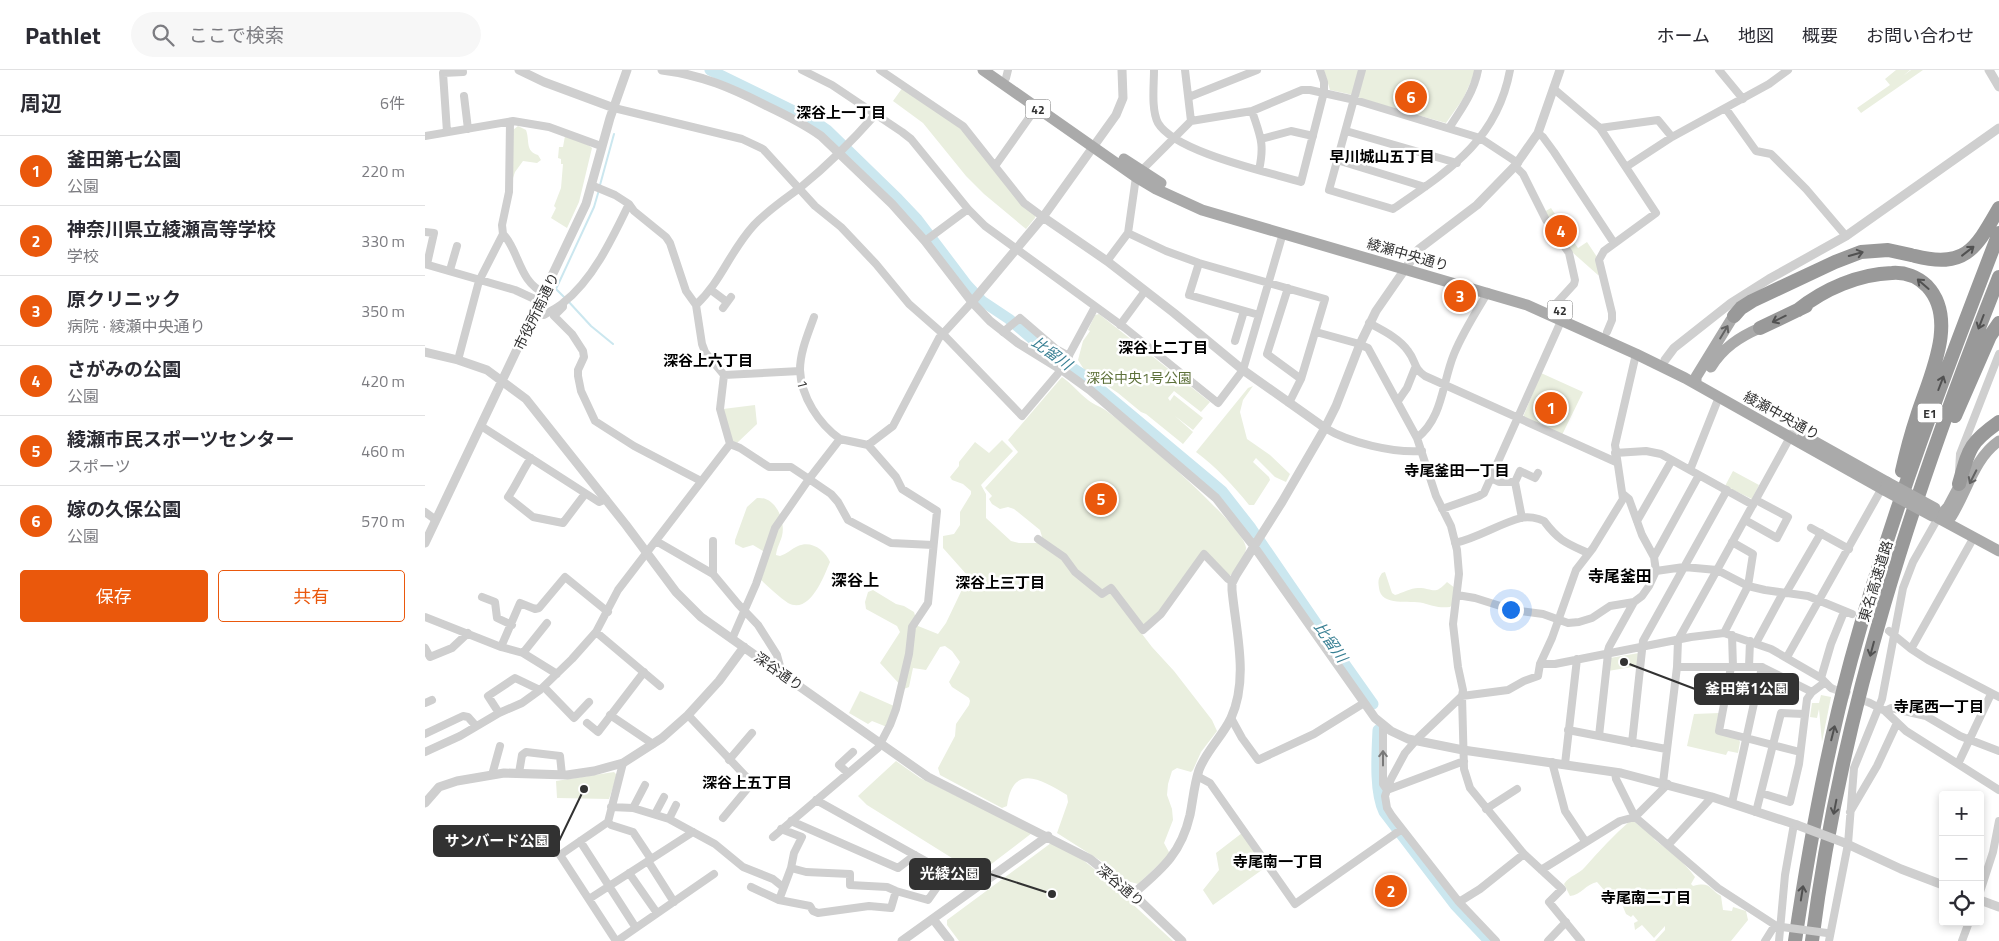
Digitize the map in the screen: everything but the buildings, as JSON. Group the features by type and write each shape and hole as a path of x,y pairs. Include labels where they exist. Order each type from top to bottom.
{"highway":[{"path":"1733,316 1746,304 1852,254 1870,250 1888,250 1943,261 1951,260 1965,254 1977,243 1999,208"},
{"name":"東名高速道路","path":"1795,941 1814,822 1828,752 1870,595 1929,416 1999,233"},
{"path":"1757,303 1811,280 1835,262"},
{"path":"1759,328 1798,310 1812,299 1850,281 1881,274 1905,273 1924,284 1937,302 1941,318 1940,345 1911,434 1870,595"},
{"name":"東名高速道路","path":"1812,941 1827,846 1844,762 1885,601 1926,474 1999,277"},
{"path":"1885,601 1904,557 1940,451 1990,336 1999,323"},
{"path":"1959,484 1971,448 1980,435 1999,422"},
{"path":"1971,448 1977,441 1999,428"}],"main road":[{"name":"綾瀬中央通り","path":"983,70 1036,108 1096,144"},
{"name":"綾瀬中央通り","path":"995,70 1007,74 1156,189 1196,207 1407,266 1527,304 1698,382 1793,433 1884,487"},
{"name":"綾瀬中央通り","path":"1407,266 1497,287 1553,307 1665,360 1719,397 1793,433"},
{"path":"1698,382 1733,316 1742,309 1757,303"},
{"path":"1698,382 1726,348 1739,338 1759,328"},
{"path":"1940,515 1981,460 1999,441"},
{"path":"1940,515 1955,496 1959,484"},
{"name":"42","path":"1884,487 1999,543"},
{"name":"42","path":"1940,515 1999,552"}],"street":[{"path":"519,70 544,82 613,108 752,142 769,154 815,206 841,227 876,264 909,304 942,333 1022,416 1066,362 1095,307"},
{"name":"市役所南通り","path":"425,544 586,204 601,146 627,70"},
{"path":"662,70 692,75 725,85 808,126 844,149 926,240 1003,332 1066,362"},
{"path":"802,70 832,85 911,139 968,210 985,226 1120,325 1218,403 1243,370 1270,283 1292,233"},
{"path":"880,70 963,126 1024,203 1107,261 1243,370 1289,404 1339,436 1384,448 1422,451"},
{"path":"868,445 893,426 942,333 975,298 1043,217 1096,144 1121,107 1124,89 1122,70"},
{"path":"1154,70 1155,114 1165,132 1213,157 1301,182 1324,92 1324,82 1320,70"},
{"path":"1185,70 1191,121"},
{"path":"1189,97 1257,70"},
{"path":"1362,70 1329,190 1393,209 1457,163 1480,138 1497,114 1504,98 1510,70"},
{"path":"1449,128 1466,103 1477,80 1478,70"},
{"path":"1133,894 1163,868 1177,850 1185,833 1197,776 1207,754 1231,718 1238,697 1240,682 1233,581 1325,428 1346,383 1369,323 1419,249 1477,205 1517,164 1538,133 1560,70"},
{"path":"1719,70 1743,98"},
{"path":"1626,167 1672,137 1769,84 1788,70"},
{"path":"1989,70 1999,87"},
{"path":"447,132 443,73 463,72"},
{"path":"1554,89 1600,128 1656,213 1603,251 1599,260 1612,313 1612,320 1607,332"},
{"path":"1107,261 1128,233 1139,174 1191,121 1252,111 1302,90 1324,92 1480,138 1517,164 1546,220 1569,253 1575,280 1574,284 1553,307"},
{"path":"464,96 468,129"},
{"path":"995,166 1036,108"},
{"path":"1726,109 1756,151 1771,154 1806,189 1846,236"},
{"path":"1252,111 1263,151 1259,170"},
{"path":"696,305 711,290 729,257 767,211 799,188 844,149 875,115"},
{"path":"1600,128 1658,120 1672,137"},
{"path":"425,136 510,122 549,127 601,146"},
{"path":"510,122 509,192 502,225 503,234 523,271 535,287 545,293"},
{"path":"1665,360 1674,348 1731,303 1769,279 1846,236 1999,128"},
{"path":"1261,139 1291,131 1313,136"},
{"path":"1346,131 1457,163"},
{"path":"1538,133 1554,152 1614,243"},
{"path":"1337,160 1425,187"},
{"path":"591,184 629,204 666,237 670,244 686,290 696,305 700,337 705,352 724,374 720,409 730,444 769,468 791,467 831,494 848,520 891,543 933,545"},
{"path":"535,313 543,315 563,304 582,284 610,244 629,204"},
{"path":"926,240 968,210"},
{"path":"425,232 435,229 426,264 515,290 541,302"},
{"path":"1128,233 1166,251 1199,263 1325,299 1301,379 1289,404"},
{"path":"458,360 479,281 503,234"},
{"path":"450,270 457,246"},
{"path":"1199,263 1189,295 1259,316"},
{"path":"1286,288 1267,354 1301,379"},
{"path":"711,290 727,302"},
{"path":"1120,325 1145,291"},
{"path":"1417,438 1430,426 1441,400 1443,385 1454,354 1488,292"},
{"path":"563,304 563,307 554,316 572,334 583,351 584,357 578,376 581,391 595,421 634,446 701,481"},
{"path":"1235,342 1244,311"},
{"name":"1","path":"814,317 805,340 800,371 811,407 820,421 831,433 840,439"},
{"path":"1003,332 1020,318 1056,349 1090,390 1210,492 1234,520 1256,541 1364,703 1383,726 1402,738 1463,750 1615,772 1665,784 1732,803 1796,825 1939,883"},
{"path":"1442,508 1484,493 1562,319"},
{"path":"1369,323 1404,346 1409,352 1415,368 1425,376 1616,462"},
{"path":"1316,332 1369,348 1417,438 1442,508 1451,526 1455,542 1459,574 1453,624 1463,690 1463,761 1467,781 1486,809 1524,854 1562,889 1549,902 1581,941"},
{"name":"深谷通り","path":"425,352 458,360 487,370 526,399 691,607 744,647 935,780 1090,859 1133,894 1182,941"},
{"path":"1497,941 1459,902 1399,830 1387,808 1385,796 1405,753 1414,741 1462,696 1509,690 1524,680 1537,677 1540,664 1559,620 1576,570 1623,499 1615,453 1617,436 1636,354"},
{"path":"1959,484 1959,458 1999,354"},
{"path":"1397,401 1407,388 1415,368"},
{"path":"724,374 800,371"},
{"path":"1690,470 1719,397"},
{"path":"481,426 600,503 606,499"},
{"path":"1541,870 1620,821 1635,817 1665,784 1666,750 1677,667 1678,640 1793,433"},
{"path":"733,639 756,584 775,528 840,439 868,445 896,477 903,489 937,511 929,603 912,627 909,654 896,708 881,743 773,836"},
{"path":"425,752 461,736 499,713 522,703 557,674 596,632 618,590 730,444"},
{"path":"1615,453 1653,452 1672,460 1727,490 1788,517 1777,538 1745,520"},
{"path":"531,458 521,473 518,483 508,497 533,517 563,524 585,494"},
{"path":"1637,521 1672,460"},
{"path":"1521,518 1515,482 1520,471 1535,477"},
{"path":"1654,557 1699,475"},
{"path":"1491,478 1499,482 1515,482"},
{"path":"1787,658 1884,487"},
{"path":"1631,743 1643,641 1727,490"},
{"path":"1599,736 1607,654 1634,602 1646,592 1656,571 1654,557 1629,499 1623,494"},
{"path":"425,512 436,520"},
{"path":"1615,772 1616,779 1635,817 1718,888 1779,926 1829,936 1846,844 1854,768 1882,709 1891,633 1908,575 1940,515"},
{"path":"1455,542 1479,535 1521,518 1541,520 1561,541 1589,553"},
{"path":"1811,528 1849,549"},
{"path":"1749,667 1753,642 1821,534"},
{"path":"1911,649 1974,537"},
{"path":"1038,539 1064,557 1075,572 1101,594 1111,588 1143,630 1161,614 1204,554 1228,579 1233,581"},
{"path":"656,541 713,574 758,625 777,655 781,666 778,671"},
{"path":"713,541 713,574"},
{"path":"1724,633 1748,586 1753,554 1732,542"},
{"path":"1656,571 1684,567 1717,570 1748,586 1808,596 1848,613 1831,644 1826,683 1812,692 1807,699 1800,752 1790,802 1761,793"},
{"path":"501,647 520,603 535,609 539,608 565,577 608,612"},
{"path":"1457,595 1475,598 1513,610 1543,614 1568,623 1592,618 1610,606 1634,602"},
{"path":"482,597 495,602 497,618 511,625"},
{"path":"425,626 427,618 501,647 523,653 557,674"},
{"path":"523,653 547,623"},
{"path":"596,632 660,686"},
{"path":"425,648 430,657 452,648 467,633"},
{"path":"1540,664 1724,633 1753,642 1787,658 1826,683"},
{"path":"1891,633 1928,660 1999,697"},
{"path":"1732,635 1732,667 1719,732 1800,752"},
{"path":"425,803 433,793 444,785 457,781 519,773 562,776 595,771 623,762 671,731 688,715 713,688 744,647"},
{"path":"1565,764 1577,659"},
{"path":"1677,667 1762,667 1812,692"},
{"path":"1732,803 1745,737 1762,667"},
{"path":"587,723 598,732 644,672"},
{"path":"499,713 488,696 515,678 542,688 574,718 589,702"},
{"path":"1959,764 1991,694"},
{"path":"1707,699 1725,699"},
{"path":"1231,718 1242,738 1258,760 1313,734 1364,703"},
{"path":"1870,703 1882,709 1906,731 1999,790"},
{"path":"1882,709 1891,708 1926,716 1969,740 1999,751"},
{"path":"1756,812 1781,713 1804,714"},
{"path":"610,715 653,744"},
{"path":"688,715 752,783 723,818"},
{"path":"425,734 463,716 468,717 477,726"},
{"path":"1850,814 1877,766 1897,723"},
{"path":"1383,726 1383,784 1387,790"},
{"path":"1568,730 1666,750"},
{"path":"729,760 752,733"},
{"path":"492,775 500,746"},
{"path":"519,773 522,755 526,752 560,756 562,776"},
{"path":"848,773 839,765 853,752"},
{"path":"1387,790 1463,761"},
{"path":"623,762 609,822 560,855 616,941 714,874"},
{"path":"1552,762 1565,811 1585,841"},
{"path":"1197,776 1210,783 1295,904 1399,830"},
{"path":"633,808 645,785"},
{"path":"1486,809 1517,789"},
{"path":"655,814 664,797"},
{"path":"1668,846 1712,797"},
{"path":"791,868 806,872 850,874 850,885 887,887 928,900 947,873 816,800"},
{"path":"669,819 676,805"},
{"path":"611,807 633,808 669,819 715,844 743,867 773,879 783,887"},
{"path":"1984,881 1993,852 1999,821"},
{"path":"609,822 611,825 633,832 674,902"},
{"path":"791,822 898,868 915,855"},
{"path":"1779,941 1785,875 1796,825"},
{"path":"779,900 791,868 793,852 802,837 781,830"},
{"path":"589,899 693,832"},
{"path":"902,941 1048,836"},
{"path":"580,841 636,928"},
{"path":"1459,902 1480,889 1493,876 1524,854"},
{"path":"629,873 657,913"},
{"path":"751,887 779,900 810,906 813,911 818,913 869,906 891,908 896,891"},
{"path":"1984,901 1999,907"},
{"path":"933,918 949,941"},
{"path":"1548,941 1567,922"},
{"path":"1765,941 1779,926"},
{"path":"1961,941 1967,926"}],"green space":[{"path":"1324,70 1476,70 1463,99 1446,123 1360,99 1358,96 1330,90"},
{"path":"1896,70 1910,70 1903,76 1911,70 1923,70 1861,113 1857,108 1890,85 1885,79"},
{"path":"903,87 960,127 1036,214 1026,229 984,194 966,176 923,123 893,101"},
{"path":"518,126 526,130 531,151 538,155 541,160 537,163 523,161 513,178 513,130"},
{"path":"565,136 587,144 592,148 579,202 567,228 551,218 556,208 554,206 561,188 563,164 561,164 561,159 558,158 559,147 563,147"},
{"path":"1551,208 1578,248 1587,242 1597,257 1600,274 1598,275 1572,252 1544,212"},
{"name":"深谷中央1号公園","path":"1099,314 1210,402 1201,412 1174,391 1168,398 1170,401 1174,395 1203,418 1193,430 1175,416 1193,432 1183,444 1118,393 1085,371 1078,360 1083,341 1090,331 1088,330 1095,315"},
{"path":"1541,373 1583,392 1562,435 1523,417"},
{"path":"1062,377 1088,400 1106,410 1185,478 1228,520 1241,537 1246,548 1231,575 1227,575 1205,551 1160,613 1146,625 1142,624 1112,584 1103,591 1098,590 1043,540 1040,530 1014,509 1008,507 1000,509 992,504 989,499 992,496 985,488 1018,452 1008,440"},
{"path":"1253,386 1243,400 1240,412 1247,439 1270,455 1290,474 1286,482 1275,477 1256,458 1253,462 1270,480 1254,505 1249,505 1224,477 1196,452 1248,388"},
{"path":"755,405 757,424 737,443 732,441 723,409"},
{"path":"1002,440 1013,451 981,485 986,494 986,518 1011,541 1039,543 1064,559 1073,573 1099,596 1110,592 1212,720 1217,731 1201,752 1191,772 1177,768 1172,771 1167,795 1172,809 1173,820 1164,843 1170,854 1138,884 1127,881 1112,868 1057,833 1068,802 1067,795 1048,784 1030,778 1022,779 1015,784 1010,792 1007,806 1002,808 940,775 938,768 955,736 956,724 970,701 969,698 952,687 949,682 960,662 952,651 945,646 940,647 926,670 913,668 909,687 904,689 880,663 900,632 897,626 866,609 865,602 868,592 873,590 914,612 918,626 938,634 946,623 967,579 967,575 943,548 943,536 954,534 960,525 960,512 971,494 971,491 963,484 952,480 950,477 975,442 989,453"},
{"path":"1733,471 1759,485 1752,499 1725,486"},
{"path":"757,498 769,501 781,516 783,530 776,555 780,556 798,546 808,544 821,550 830,562 815,592 803,604 788,603 761,580 768,559 763,551 753,545 743,548 735,544 747,507"},
{"path":"1385,572 1392,593 1395,595 1415,588 1436,590 1447,582 1455,588 1455,602 1450,607 1442,607 1417,602 1397,602 1385,598 1381,594 1378,582 1382,573"},
{"path":"1639,653 1638,666 1608,671 1610,658"},
{"path":"860,691 894,706 887,727 872,721 868,724 849,713"},
{"path":"1821,695 1831,697 1822,742 1819,709 1817,718 1810,717 1812,703 1819,703"},
{"path":"1719,713 1717,734 1738,738 1740,742 1738,753 1728,751 1726,755 1687,746 1694,714"},
{"path":"896,761 920,778 1032,833 973,878 968,868 867,805 858,796"},
{"path":"614,772 617,775 609,799 557,798 556,781"},
{"path":"1630,821 1635,822 1649,832 1655,840 1686,866 1695,877 1691,884 1693,886 1707,885 1721,896 1723,910 1732,911 1733,907 1746,911 1748,920 1731,941 1655,941 1665,930 1665,926 1654,938 1642,925 1635,930 1634,923 1638,921 1633,915 1631,917 1626,914 1621,902 1604,890 1597,882 1570,896 1564,884 1566,881 1582,870"},
{"path":"1242,833 1266,867 1213,905 1203,890 1219,870 1216,853"},
{"path":"1051,843 1078,856 1093,868 1173,941 959,941 947,925 947,920"}],"waterway":[{"name":"比留川","path":"710,70 814,121 827,130 917,219 967,285 982,301 1009,319 1045,350 1082,374 1222,491 1251,528 1373,704"},
{"path":"600,185 614,134"},
{"path":"565,298 556,289 594,207 599,190"},
{"path":"568,301 591,326 613,344"},
{"name":"比留川","path":"1378,730 1377,783 1384,812 1455,905 1489,941"}],"tunnel":[{"path":"1831,688 1870,703"}],"place":[{"name":"嫁の久保公園","path":"1411,97"},
{"name":"さがみの公園","path":"1561,231"},
{"name":"原クリニック","path":"1460,296"},
{"name":"釜田第七公園","path":"1551,408"},
{"name":"綾瀬市民スポーツセンター","path":"1101,499"},
{"name":"釜田第1公園","path":"1624,662"},
{"name":"サンバード公園","path":"584,789"},
{"name":"神奈川県立綾瀬高等学校","path":"1391,891"},
{"name":"光綾公園","path":"1052,894"}],"district":[{"name":"深谷上一丁目","path":"841,112"},
{"name":"早川城山五丁目","path":"1382,156"},
{"name":"深谷上二丁目","path":"1163,347"},
{"name":"深谷上六丁目","path":"708,360"},
{"name":"寺尾釜田一丁目","path":"1457,470"},
{"name":"寺尾釜田","path":"1620,576"},
{"name":"深谷上","path":"855,580"},
{"name":"深谷上三丁目","path":"1000,582"},
{"name":"寺尾西一丁目","path":"1939,706"},
{"name":"深谷上五丁目","path":"747,782"},
{"name":"寺尾南一丁目","path":"1278,861"},
{"name":"寺尾南二丁目","path":"1646,897"}]}
